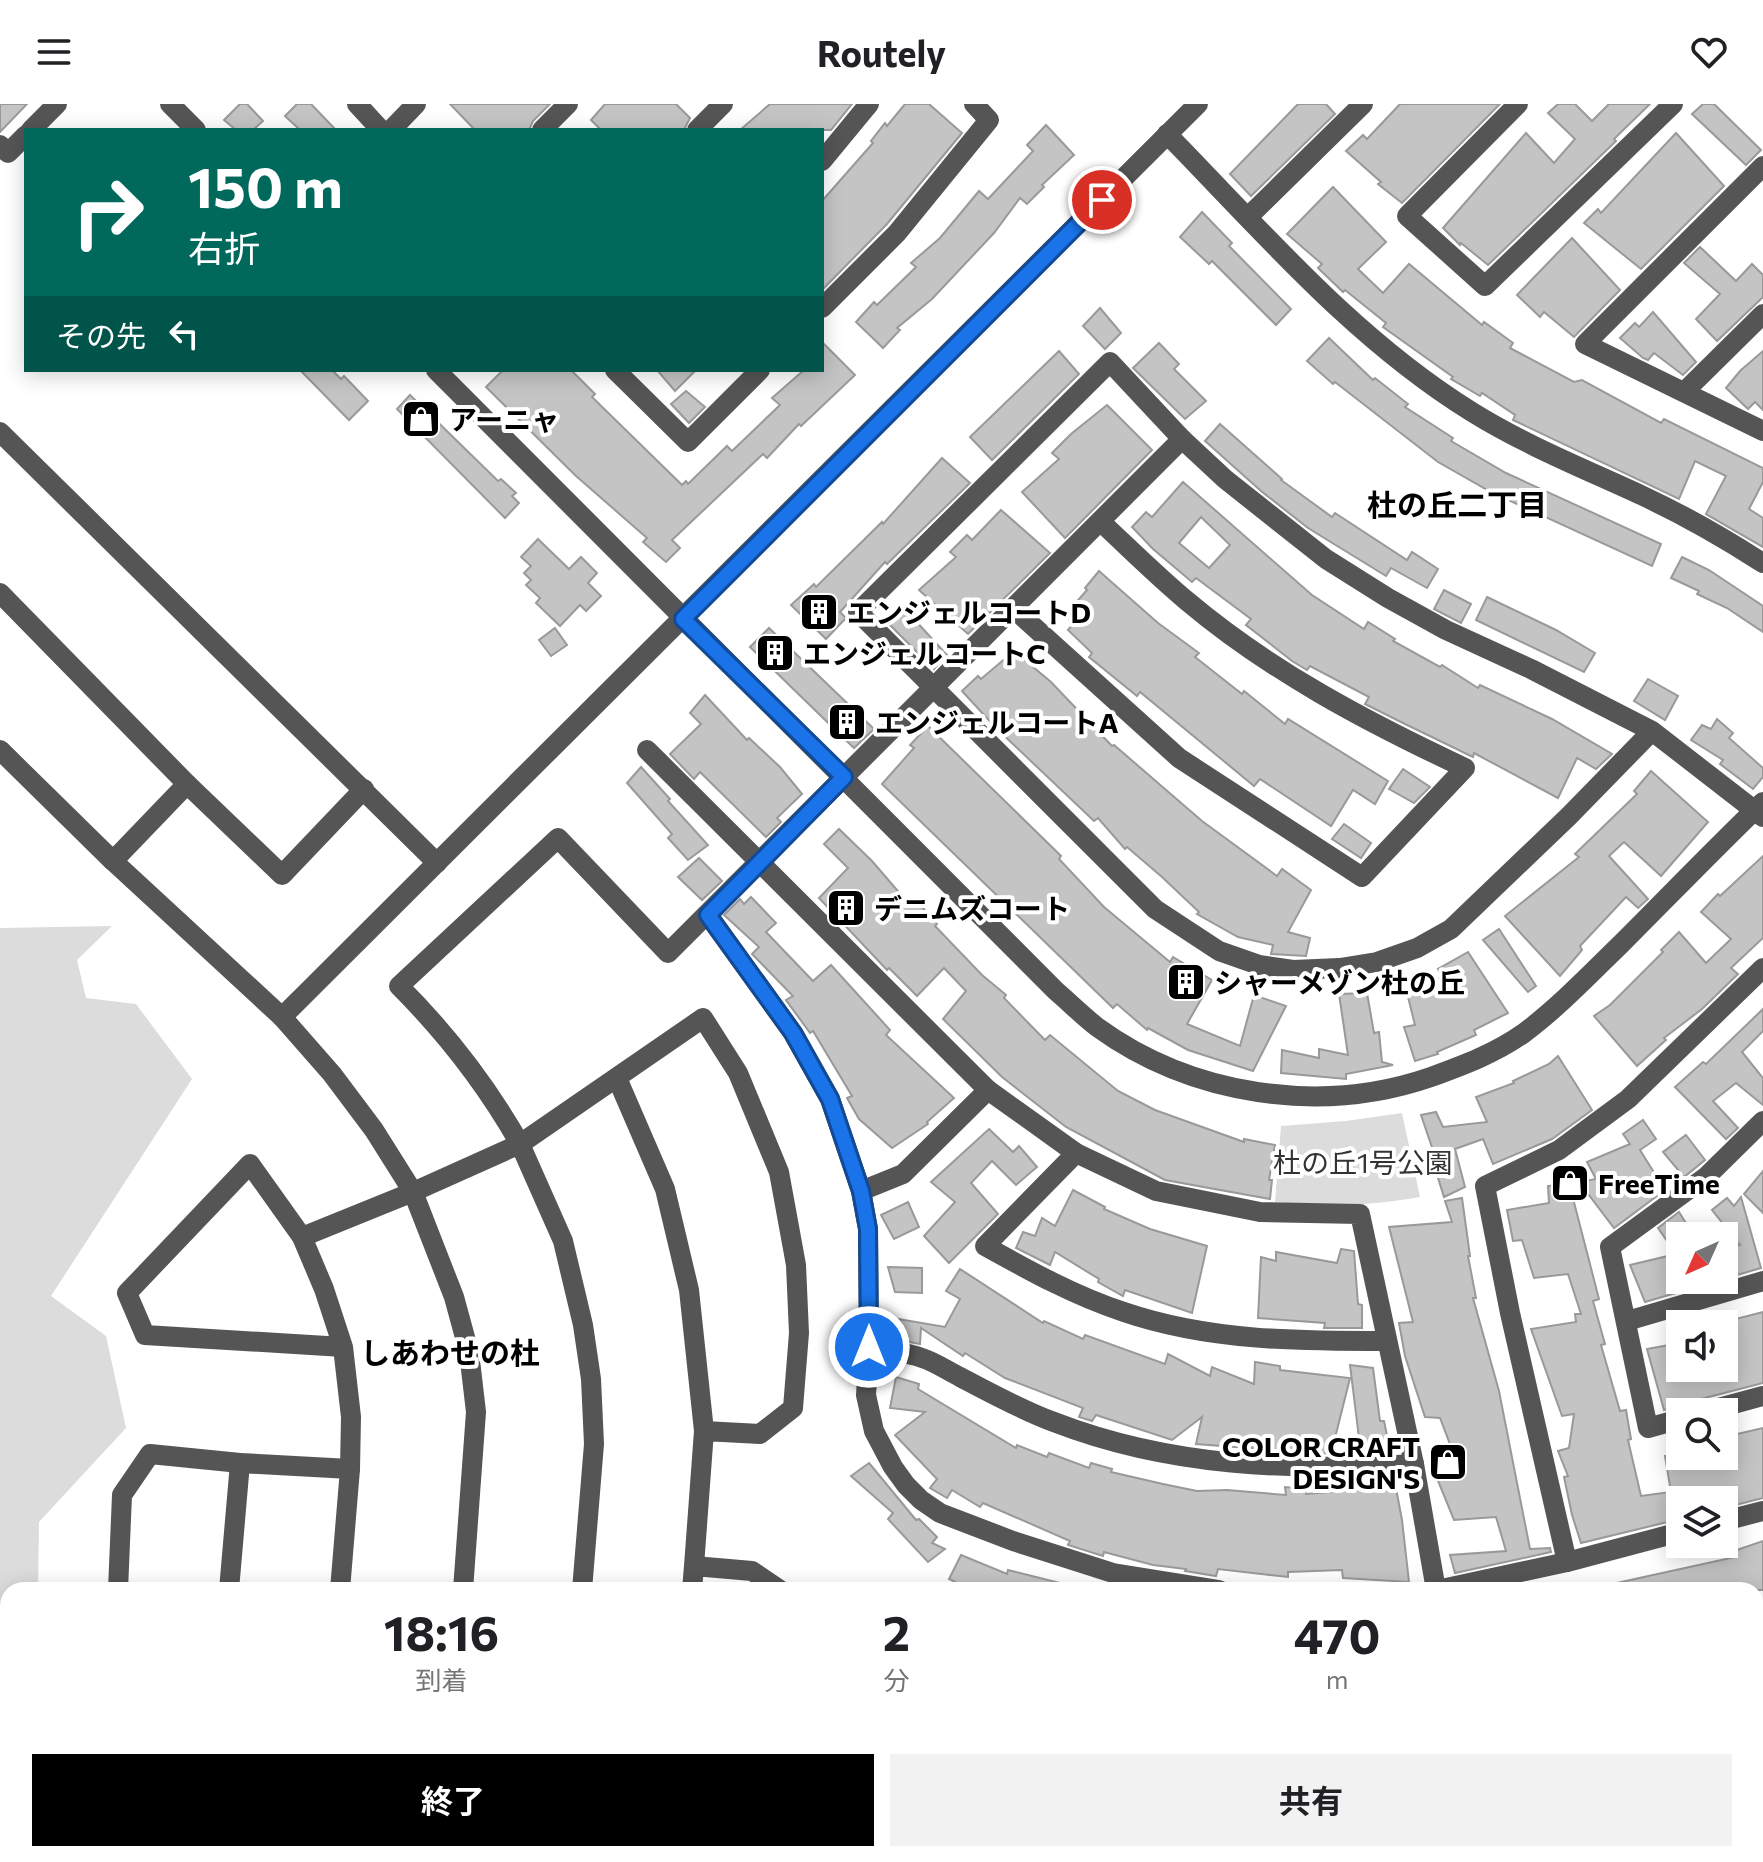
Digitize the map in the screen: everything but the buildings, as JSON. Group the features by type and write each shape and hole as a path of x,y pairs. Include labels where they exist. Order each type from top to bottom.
{"street":[{"path":"33,128 57,104"},
{"path":"170,104 194,128"},
{"path":"357,104 379,128"},
{"path":"393,128 416,104"},
{"path":"544,128 568,104"},
{"path":"699,128 723,104"},
{"path":"824,159 869,104"},
{"path":"824,306 897,233 989,120 974,104"},
{"path":"282,1017 1198,104"},
{"path":"1248,217 1363,104"},
{"path":"1518,104 1407,216 1485,286 1673,104"},
{"path":"1167,134 1358,327 1473,413 1716,533 1763,563"},
{"path":"0,145 8,153 24,137"},
{"path":"1763,166 1585,344 1763,431"},
{"path":"1684,392 1763,314"},
{"path":"448,374 683,619 1056,991 1098,1027 1146,1056 1193,1076 1254,1092 1298,1097 1354,1095 1405,1086 1473,1062 1521,1035 1560,1004 1761,809 1652,731 1531,669 1446,630 1377,592 1326,559 1276,522 1182,439 1110,362 858,612 1144,898 1173,923 1219,951 1259,965 1293,970 1340,968 1377,962 1417,948 1451,929 1574,812 1652,731"},
{"path":"617,372 688,442 758,372"},
{"path":"0,432 437,863"},
{"path":"583,1582 594,1444 591,1379 583,1325 563,1241 520,1144 494,1098 399,986 558,838 668,953 1182,439"},
{"path":"1014,609 1179,758 1362,877 1465,768 1377,727 1309,687 1188,601 1101,522"},
{"path":"0,593 187,784 282,875 364,789"},
{"path":"0,750 113,861 282,1017 357,1108 413,1192 454,1297 469,1352 475,1429 464,1582"},
{"path":"647,750 988,1090 1076,1153 1156,1191 1260,1212 1360,1214 1414,1464 1436,1582"},
{"path":"113,861 187,784"},
{"path":"708,915 793,1033 830,1099 861,1191 868,1229 869,1347 866,1395 874,1431 893,1467 921,1500 940,1513 1013,1541 1113,1573 1161,1582"},
{"path":"1567,1562 1510,1313 1485,1186 1559,1150 1628,1099 1763,968"},
{"path":"302,1237 520,1144 703,1018 738,1073 779,1172 796,1265 799,1333 793,1408 760,1434 704,1431"},
{"path":"617,1078 665,1189 689,1290 704,1431 693,1582"},
{"path":"861,1191 903,1174 988,1090"},
{"path":"1666,1423 1648,1428 1610,1247 1707,1176 1763,1121"},
{"path":"1076,1153 985,1246 1054,1283 1124,1312 1196,1331 1282,1341 1386,1341"},
{"path":"341,1582 351,1417 343,1347 324,1289 302,1237 250,1164 127,1293 145,1335 343,1347"},
{"path":"1627,1321 1763,1281"},
{"path":"869,1347 923,1358 1054,1422 1173,1456 1256,1467 1338,1469 1414,1464"},
{"path":"1738,1403 1763,1396"},
{"path":"118,1582 122,1495 150,1454 350,1469"},
{"path":"230,1582 240,1463"},
{"path":"1738,1517 1763,1511"},
{"path":"1474,1582 1666,1536"},
{"path":"694,1566 752,1571 768,1582"}],"green space":[{"path":"112,926 77,960 86,998 136,1004 192,1079 51,1296 106,1336 126,1428 39,1522 38,1582 0,1582 0,928"},
{"name":"杜の丘1号公園","path":"1402,1113 1420,1197 1348,1205 1275,1202 1281,1126"}],"place":[{"name":"アーニャ","path":"421,419"},
{"name":"エンジェルコートD","path":"819,612"},
{"name":"エンジェルコートC","path":"775,653"},
{"name":"エンジェルコートA","path":"847,722"},
{"name":"デニムズコート","path":"846,908"},
{"name":"シャーメゾン杜の丘","path":"1186,982"},
{"name":"FreeTime","path":"1570,1183"},
{"name":"COLOR CRAFT DESIGN'S","path":"1448,1462"}],"district":[{"name":"杜の丘二丁目","path":"1457,503"},
{"name":"しあわせの杜","path":"450,1351"}],"route":[{"path":"869,1347 868,1229 861,1191 830,1099 793,1033 708,915 844,777 683,619 1102,200"}]}
